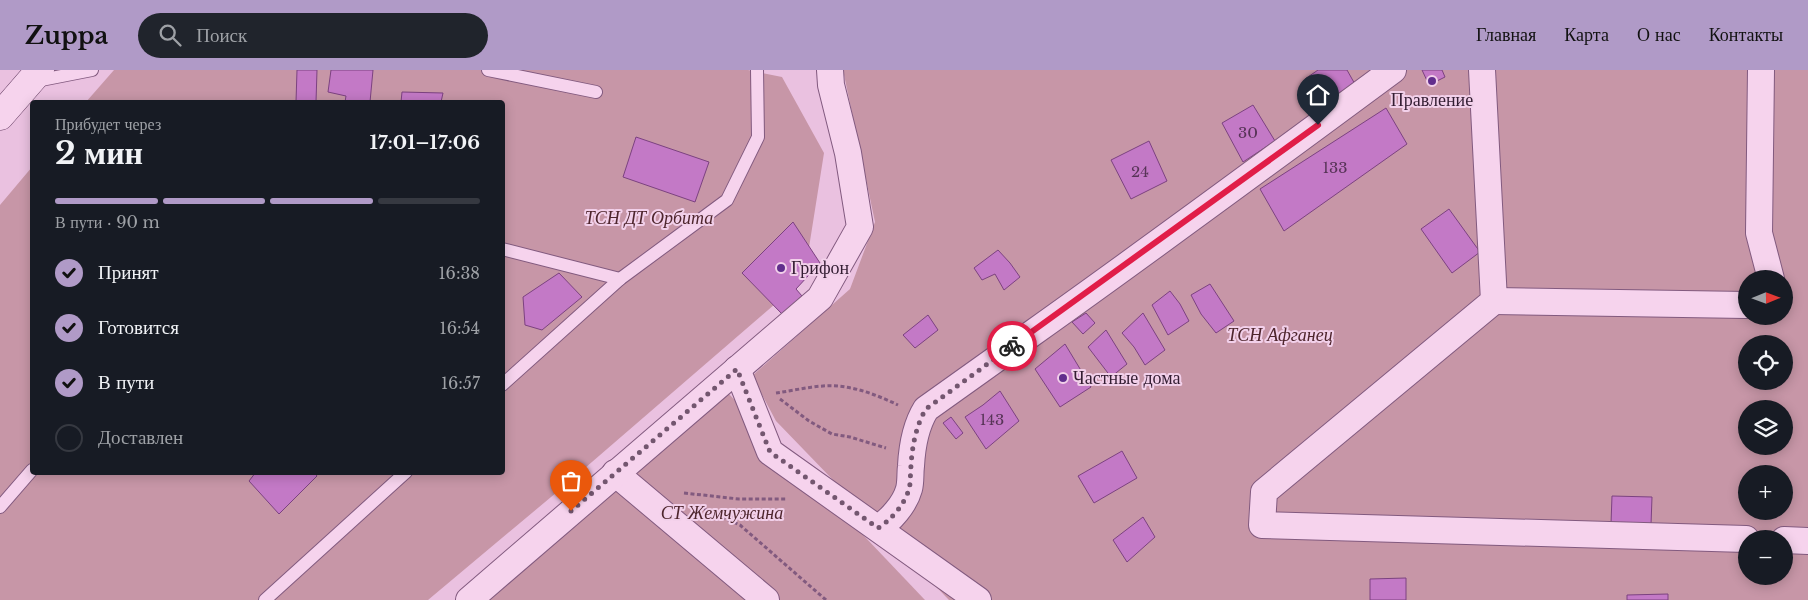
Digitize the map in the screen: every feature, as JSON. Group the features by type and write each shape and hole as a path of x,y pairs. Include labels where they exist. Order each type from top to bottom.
{"main road":[{"path":"0,116 35,76"}],"street":[{"path":"469,600 820,298 860,227 848,153 831,85 830,70"},
{"path":"878,528 886,523 909,490 912,456 920,418 926,409 1228,192 1393,70"},
{"path":"1482,70 1494,301"},
{"path":"1761,70 1758,233 1768,270"},
{"path":"1738,305 1494,301 1264,492 1262,525 1738,539"},
{"path":"737,369 770,452 978,600"},
{"path":"615,473 766,600"},
{"path":"1793,540 1808,541"}],"lane":[{"path":"35,76 92,70"},
{"path":"488,70 596,92"},
{"path":"505,382 620,279 727,200 758,137 757,70"},
{"path":"505,250 620,279"},
{"path":"0,507 30,472"},
{"path":"265,600 403,475"}],"path":[{"path":"912,456 850,436 832,434 809,421 773,393 825,386 852,388 880,396 920,418"},
{"path":"682,493 738,499 818,498 825,491"},
{"path":"703,509 740,525 826,600"}],"green space":[{"name":"ТСН ДТ Орбита","path":"114,70 748,70 782,77 824,153 804,279 563,487 428,600 0,600 0,205 30,169 30,475 505,475 505,100 88,100"},
{"name":"ТСН Афганец","path":"843,70 1808,70 1808,600 949,600 776,421 752,376 850,289 875,222"},
{"name":"СТ Жемчужина","path":"728,393 925,600 487,600"}],"building":[{"path":"297,70 317,70 316,100 296,100"},
{"path":"331,70 373,70 370,100 345,100 346,96 328,92"},
{"path":"1318,70 1347,70 1356,86 1319,107 1305,79"},
{"name":"Правление","path":"1422,70 1442,70 1445,77 1429,85"},
{"path":"402,92 443,93 441,100 401,100"},
{"path":"1253,105 1275,141 1243,162 1222,123"},
{"path":"1386,108 1407,144 1284,231 1260,189"},
{"path":"636,137 709,162 695,202 623,177"},
{"path":"1149,141 1167,181 1131,199 1111,160"},
{"path":"1449,209 1480,252 1452,273 1421,229"},
{"name":"Грифон","path":"793,222 820,263 796,289 802,296 782,314 742,273"},
{"path":"998,250 1020,277 1004,290 995,274 982,280 974,268"},
{"path":"559,273 582,297 542,330 525,325 523,297"},
{"path":"1210,284 1234,321 1216,333 1201,314 1191,295"},
{"path":"1170,291 1189,321 1168,335 1152,305"},
{"path":"1086,313 1095,323 1083,334 1072,322"},
{"path":"1143,313 1165,350 1145,365 1134,347 1122,333"},
{"path":"928,315 938,330 915,348 903,335"},
{"path":"1106,330 1127,364 1111,377 1088,347"},
{"name":"Частные дома","path":"1065,344 1091,387 1060,407 1035,369"},
{"path":"1000,391 1019,421 986,449 965,417"},
{"path":"951,417 963,433 956,439 943,423"},
{"path":"1122,451 1137,478 1094,503 1078,476"},
{"path":"254,475 317,476 279,514 249,481"},
{"path":"1612,496 1652,497 1651,525 1611,524"},
{"path":"1143,517 1155,537 1127,562 1113,540"},
{"path":"1406,578 1406,600 1370,600 1370,579"},
{"path":"1668,594 1668,600 1627,600 1627,595"}],"way so far":[{"path":"571,511 737,369 770,452 878,528 886,523 909,490 912,456 920,418 926,409 1012,346"}],"place":[{"name":"Правление","path":"1432,81"},
{"name":"Грифон","path":"781,268"},
{"name":"Частные дома","path":"1063,378"}],"route":[{"path":"1012,346 1228,192 1318,125"}]}
